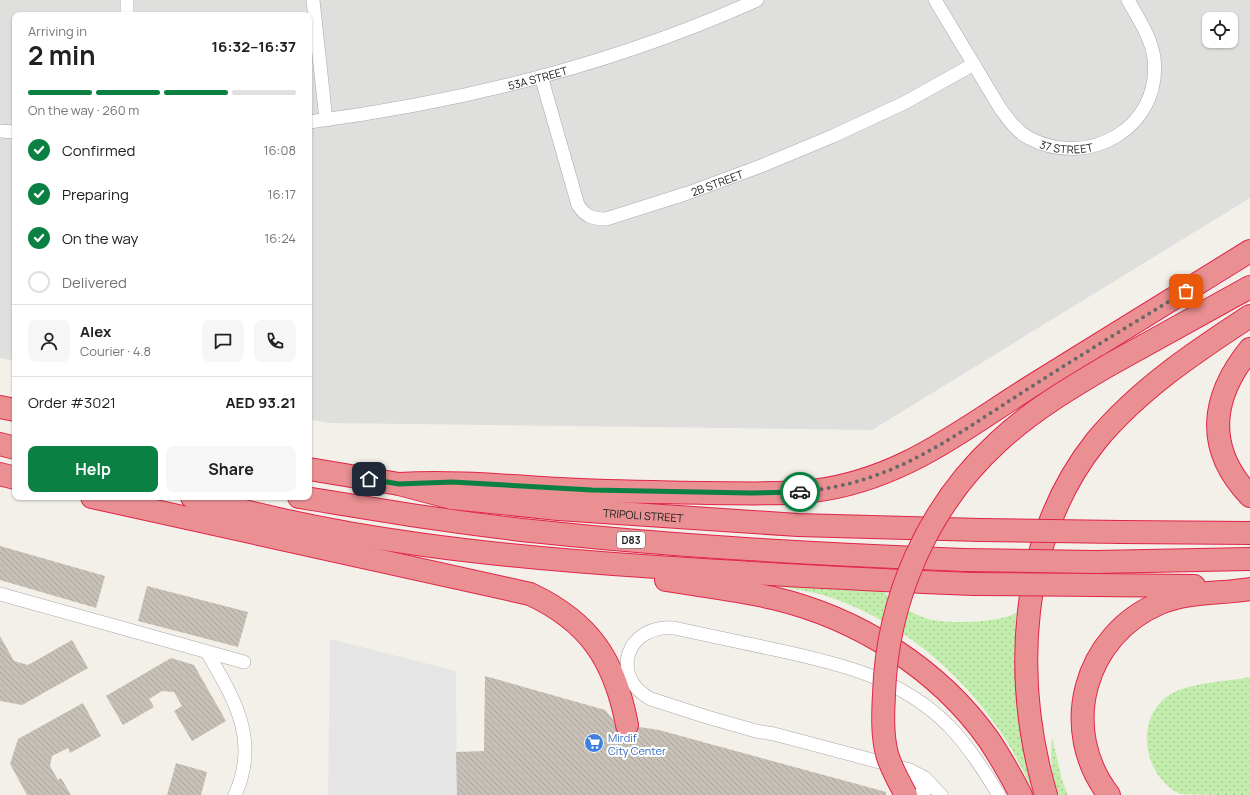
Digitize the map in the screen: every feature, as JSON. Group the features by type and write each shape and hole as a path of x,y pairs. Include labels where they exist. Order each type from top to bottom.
{"highway":[{"path":"399,484 452,482 580,490 782,493 814,490 846,484 901,466 936,449 1031,387 1250,251"},
{"path":"1115,362 1179,317 1250,274"},
{"path":"897,795 882,762 881,748 884,734 885,675 888,645 895,616 919,547 939,511 966,475 997,442 1032,413 1115,362 1250,287"},
{"path":"1046,795 1032,739 1028,707 1026,646 1029,603 1034,581 1046,538 1060,500 1086,454 1122,412 1154,384 1250,316"},
{"path":"1250,349 1236,366 1225,388 1219,412 1218,424 1220,445 1227,465 1250,496"},
{"path":"0,407 12,409"},
{"path":"0,444 12,447"},
{"name":"TRIPOLI STREET","path":"312,469 399,484 452,498 558,510 798,526 1250,533"},
{"path":"0,474 12,477"},
{"name":"D83","path":"312,499 452,521 541,532 782,552 964,560 1095,562 1250,559"},
{"path":"106,500 530,594 563,612 590,637 608,664 615,679 627,725"},
{"path":"205,500 314,526 391,540 540,559 597,570 763,596 820,612 850,625 889,646 939,684 966,711 989,740 1021,795"},
{"path":"540,559 874,580 974,584 1250,587"},
{"path":"1109,795 1096,775 1090,760 1083,728 1082,711 1089,679 1105,646 1130,620 1162,602 1180,597 1250,587"},
{"path":"884,734 890,763 906,795"},
{"path":"884,734 895,752 916,795"}],"street":[{"path":"127,0 127,12"},
{"path":"313,0 326,120"},
{"name":"53A STREET","path":"312,122 434,101 541,76 615,55 686,30 757,0"},
{"name":"37 STREET","path":"934,0 1000,108 1012,124 1028,138 1046,146 1067,150 1087,148 1107,142 1124,131 1138,116 1148,98 1154,79 1154,58 1149,38 1128,0"},
{"name":"2B STREET","path":"541,76 578,205 584,214 593,218 606,219 702,188 761,166 833,136 904,103 974,64"},
{"path":"0,131 12,132"},
{"path":"0,594 244,662"},
{"path":"941,795 925,778 910,770 779,735 756,731 707,717 644,696 634,685 628,670 628,655 634,642 652,629 674,628 824,660 869,674 912,696 949,726 975,757 999,795"},
{"path":"207,652 234,700 242,726 245,754 235,795"},
{"path":"756,731 784,743 911,780 920,785 924,795"}],"shaded area":[{"path":"0,0 1250,0 1250,198 872,430 328,423 312,420 312,12 12,12 12,360 0,358"},
{"path":"330,639 456,671 457,795 328,795"}],"green space":[{"path":"761,583 882,590 892,599 915,614 936,621 947,622 973,622 998,619 1016,613 1026,602 1017,650 1016,680 1023,738 1036,795 1010,746 984,709 947,669 926,651 882,620 857,608 815,593"},
{"path":"1250,677 1250,795 1180,794 1168,786 1152,763 1148,749 1147,735 1149,722 1155,709 1165,698 1183,689 1206,683"},
{"path":"1052,737 1062,780 1068,795 1059,795 1054,780 1051,759"}],"building":[{"path":"0,546 105,576 96,608 0,580"},
{"path":"147,586 248,612 238,647 138,621"},
{"path":"0,636 14,661 28,665 72,640 88,668 22,705 0,701"},
{"path":"171,658 194,665 226,721 192,741 174,711 182,706 174,692 162,691 149,699 154,707 123,725 106,696"},
{"name":"Mirdif City Center","path":"485,676 605,710 613,719 618,733 624,737 630,737 635,734 639,727 659,730 886,792 886,795 457,795 456,752 484,751"},
{"path":"83,703 101,736 70,753 68,748 52,756 50,766 58,780 61,778 71,795 27,795 10,764 18,739"},
{"path":"176,763 207,772 201,795 167,795"}],"way so far":[{"path":"800,492 846,484 877,476 907,464 936,449 1031,387 1186,291"}],"place":[{"name":"Mirdif City Center","path":"594,743"}],"route":[{"path":"369,479 399,484 452,482 592,490 751,493 800,492"}]}
